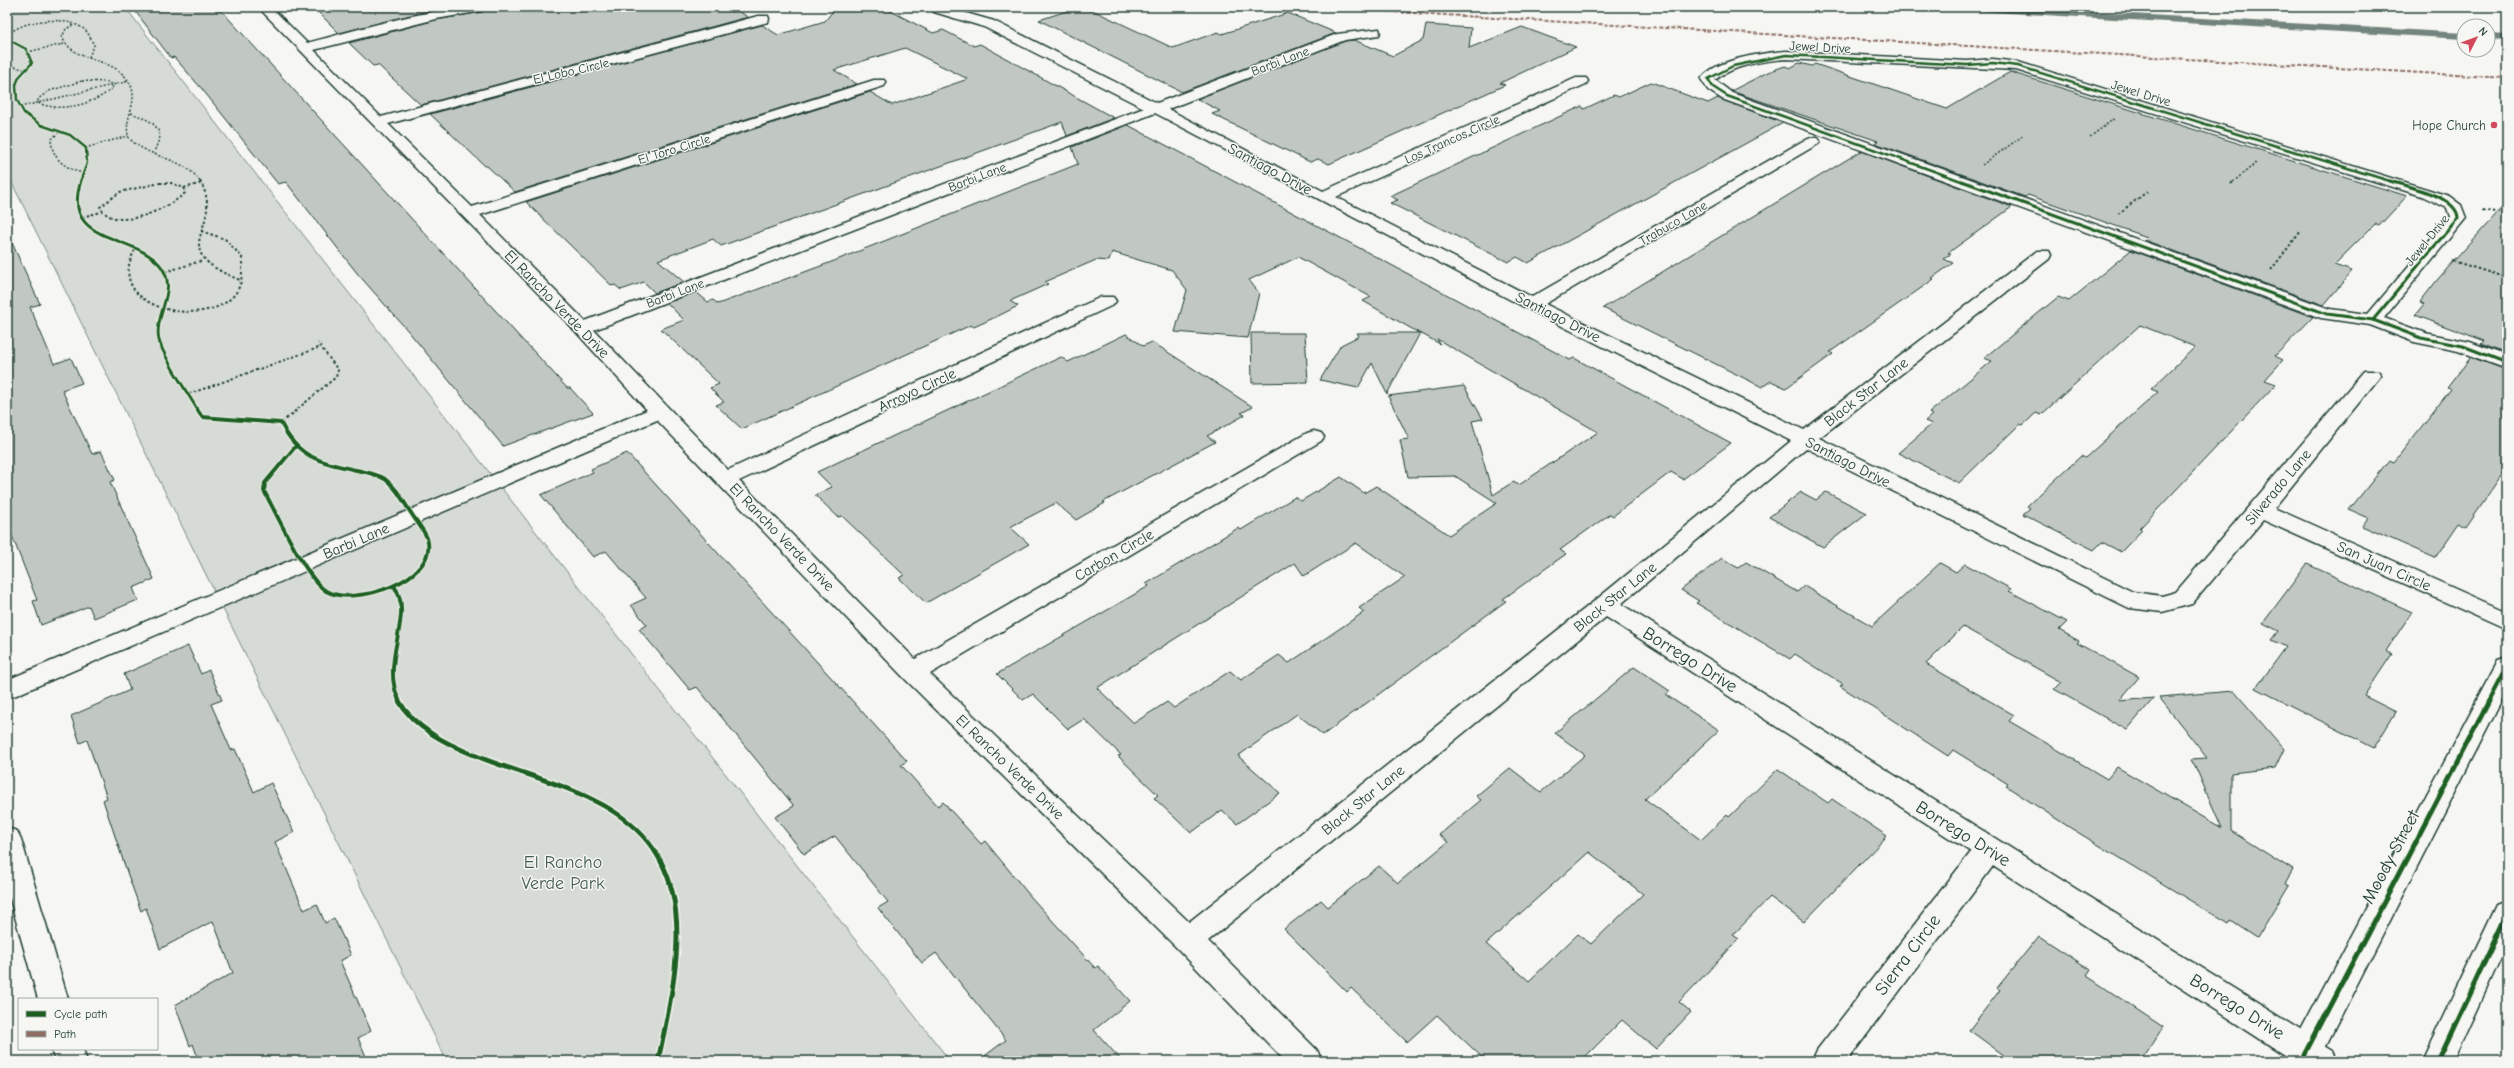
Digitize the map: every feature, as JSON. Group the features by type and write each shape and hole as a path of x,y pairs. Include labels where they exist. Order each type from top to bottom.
{"street":[{"name":"El Rancho Verde Drive","path":"264,7 582,328 660,412 726,478 913,672 1188,940 1306,1061"},
{"path":"304,48 436,15 482,7"},
{"name":"Santiago Drive","path":"938,9 989,24 1156,108 1324,197 1532,304 2116,595 2146,604 2162,604 2184,598"},
{"name":"El Lobo Circle","path":"378,122 523,82 608,62 764,19"},
{"name":"Barbi Lane","path":"582,328 1342,38 1374,32"},
{"name":"Jewel Drive","path":"2373,320 2458,218 2459,212 2455,207 2428,193 2018,66 2005,64 1967,65 1773,56 1719,70 1708,79 1713,87 1727,96 2256,289 2332,316 2373,320 2421,338 2463,346 2507,363"},
{"name":"Los Trancos Circle","path":"1324,197 1581,81"},
{"name":"El Toro Circle","path":"468,214 879,83"},
{"name":"Trabuco Lane","path":"1532,304 1813,141"},
{"name":"Black Star Lane","path":"1188,940 1605,605 1804,440 2043,255"},
{"name":"Arroyo Circle","path":"726,478 1107,301"},
{"name":"Jewel Drive","path":"2421,338 2454,358 2507,377"},
{"name":"Silverado Lane","path":"2184,598 2260,510 2371,375"},
{"name":"Barbi Lane","path":"7,690 660,412"},
{"name":"Carbon Circle","path":"913,672 1314,438"},
{"name":"San Juan Circle","path":"2260,510 2507,622"},
{"name":"Borrego Drive","path":"1605,605 2310,1058"},
{"name":"Moody Street","path":"2310,1058 2507,666"},
{"path":"7,839 53,998"},
{"name":"Sierra Circle","path":"1828,1061 1988,850"},
{"path":"2438,1061 2507,913"},
{"path":"67,1050 71,1061"}],"path":[{"path":"7,35 20,27 36,22 57,21 73,25 84,29 90,36 94,45 89,57"},
{"path":"73,25 66,29 62,37 64,44 76,54 109,63 120,70 129,81 134,91 135,101 131,113 125,122 128,136 135,146 154,152 192,172 202,183 206,195 206,213 201,231 199,252 201,261 212,270 240,280"},
{"path":"28,52 64,44"},
{"path":"21,46 28,52 30,57"},
{"path":"7,65 16,69 28,68"},
{"path":"22,75 28,68"},
{"path":"38,103 42,95 70,84 93,80 109,82 112,85"},
{"path":"18,101 21,109 38,103 129,81"},
{"path":"38,103 58,107 81,104 109,92 112,85"},
{"path":"131,113 155,125 160,133 160,142 154,152"},
{"path":"51,130 64,134"},
{"path":"58,132 51,140 51,151 55,160 67,168 82,173"},
{"path":"1959,180 2024,135"},
{"path":"88,153 84,146 128,136"},
{"path":"2231,184 2276,146"},
{"path":"80,180 85,168"},
{"path":"184,188 185,193 182,198 151,214 112,218 104,216 101,212 100,207 104,202 135,187 160,183 175,184 184,188 202,183"},
{"path":"2096,231 2148,191"},
{"path":"80,212 83,219 101,212"},
{"path":"135,250 128,259 125,272 128,283 136,293 175,311 191,312 211,307 227,300 238,289 242,257 232,243 219,235 201,231"},
{"path":"2256,289 2301,231"},
{"path":"129,248 142,253"},
{"path":"2430,253 2507,278"},
{"path":"165,272 201,261"},
{"path":"161,267 167,278"},
{"path":"162,314 166,302"},
{"path":"274,423 281,423 336,377 338,370 318,343"},
{"path":"189,394 321,347"},
{"path":"185,388 192,400"},
{"path":"281,423 284,429"}],"green space":[{"name":"El Rancho Verde Park","path":"7,7 125,7 950,1061 447,1061 7,173"}],"building":[{"path":"132,7 218,7 526,344 567,388 570,388 593,413 503,446 409,332 357,273 286,182 278,184 202,89 174,57 171,58"},
{"path":"313,7 460,7 419,13 339,33"},
{"path":"489,7 731,7 748,17 421,105 378,65 373,66 349,43 436,20 482,12"},
{"path":"836,7 883,7 933,33 943,30 974,46 980,44 1114,118 1067,136 1062,122 721,246 713,239 658,260 684,282 655,293 644,282 621,290 615,285 612,286 526,202 870,92 892,105 968,79 905,48 834,70 857,84 515,192 430,114 762,25 778,35 825,21"},
{"path":"1079,7 1088,8 1173,48 1218,32 1222,34 1288,13 1336,33 1182,92 1039,20"},
{"path":"1426,25 1471,28 1469,48 1522,27 1576,47 1500,83 1505,85 1329,164 1318,159 1310,162 1212,114 1220,111 1197,99 1345,41 1354,40 1393,56 1423,40"},
{"path":"1799,63 1812,66 1815,64 1947,109 2010,72 2407,196 2379,226 2375,224 2334,265 2352,271 2324,305 2144,240 2147,237 2028,195 2025,197 1875,143 1878,141 1731,91 1768,72 1785,66 1790,68"},
{"path":"1651,82 1708,103 1718,98 1783,123 1528,263 1517,257 1508,262 1390,203 1398,200 1390,196 1582,106 1584,109 1614,95 1619,97"},
{"path":"1128,125 1570,360 1574,358 1731,443 1683,479 1671,472 1613,516 1610,514 1560,550 1566,554 1503,599 1506,601 1323,735 1297,714 1238,756 1280,793 1237,824 1222,810 1191,833 1154,798 1158,795 1118,756 1121,755 1084,719 1068,729 1033,694 1023,700 997,674 1149,586 1146,584 1238,528 1241,530 1295,497 1301,501 1341,477 1364,493 1376,486 1449,535 1497,503 1455,476 1408,477 1400,440 1409,439 1388,396 1464,386 1483,419 1472,421 1493,495 1513,482 1519,485 1598,432 1437,339 1440,344 1420,333 1387,394 1372,363 1358,388 1320,380 1341,345 1359,336 1357,333 1419,333 1363,301 1371,297 1298,257 1249,280 1259,293 1248,338 1175,332 1187,290 1172,270 1112,252 1109,261 1096,260 1045,282 1048,284 1010,301 1018,306 1000,315 974,327 971,325 742,429 716,405 724,402 710,388 719,384 661,329 684,320 667,303 696,292 708,302 713,300 718,304 829,263 1078,164 1072,147","holes":["1356,543 1405,577 1359,608 1364,612 1289,663 1279,655 1241,680 1230,671 1174,708 1167,702 1134,723 1097,688 1295,563 1304,576"]},
{"path":"1861,151 2012,207 1948,253 1951,254 1944,259 1953,263 1932,278 1934,279 1830,352 1833,354 1786,388 1771,381 1762,387 1603,308"},
{"path":"2507,202 2507,354 2481,344 2484,341 2415,315 2424,304 2420,302 2438,279"},
{"path":"7,232 40,304 30,307 54,364 71,358 82,383 62,390 92,454 101,451 115,480 110,482 154,579 133,588 138,600 94,618 89,606 41,625 33,601 37,600 7,523"},
{"path":"2131,250 2313,317 2275,356 2283,360 2265,380 2276,384 2140,528 2142,530 2121,552 2102,542 2094,550 2023,514 2030,508 2027,506 2081,456 2085,458 2158,392 2151,389 2195,347 2140,325 2041,415 2036,413 2023,425 2020,424 1959,483 1898,453 1932,424 1925,421 1932,415 1929,413 1992,361 1984,358 2058,297 2069,301"},
{"path":"1251,333 1305,333 1308,382 1252,383"},
{"path":"1126,334 1143,346 1152,342 1253,407 1241,413 1245,415 1207,436 1215,442 1103,502 1105,503 1076,520 1056,503 1010,527 1029,544 926,603 899,578 904,575 842,516 838,517 815,495 832,487 817,472 1061,357 1068,362"},
{"path":"2471,357 2507,370 2507,467 2466,527 2459,523 2435,558 2362,526 2368,518 2349,510 2389,460 2394,462 2451,389 2447,388"},
{"path":"627,453 907,761 901,765 938,806 943,802 981,844 985,841 1031,897 1095,968 1098,966 1130,1001 1094,1030 1122,1061 978,1061 1006,1040 936,953 922,963 878,908 888,902 835,836 804,854 775,817 794,806 697,687 690,690 639,629 647,625 631,605 646,598 606,551 593,557 541,495 593,472 591,469"},
{"path":"1801,492 1816,500 1826,492 1867,513 1823,547 1769,517"},
{"path":"1722,558 1738,568 1746,562 1797,592 1804,586 1872,626 1940,563 1956,572 1965,564 2011,589 2009,591 2067,622 2059,630 2079,641 2077,643 2139,677 2119,701 2154,698 2127,730 2054,689 2061,682 1963,627 1926,664 2014,715 2009,721 2107,779 2117,767 2222,828 2192,759 2207,758 2159,697 2234,691 2284,749 2275,768 2231,773 2231,831 2293,870 2285,883 2289,885 2257,938 2231,921 2229,924 2069,827 2006,786 2008,784 1953,750 1948,756 1840,686 1843,684 1795,654 1790,659 1696,603 1699,601 1681,590"},
{"path":"2307,564 2412,612 2386,651 2392,654 2364,696 2396,712 2374,748 2256,688 2286,647 2272,640 2279,631 2263,623"},
{"path":"188,646 201,674 209,670 222,700 211,704 231,750 235,749 254,792 271,783 294,832 275,842 304,910 317,904 325,923 334,918 351,955 340,961 371,1031 358,1038 368,1061 199,1061 193,1044 190,1046 175,1005 233,973 213,921 160,949 146,908 141,911 128,875 103,800 107,798 87,740 80,743 71,716 130,690 124,674"},
{"path":"1634,667 1670,691 1666,695 1719,730 1645,799 1701,840 1727,815 1729,817 1778,769 1828,803 1832,799 1887,836 1804,922 1770,897 1733,935 1739,939 1679,1002 1691,1012 1656,1049 1622,1020 1581,1061 1486,1061 1437,1015 1407,1042 1351,988 1347,992 1284,929 1321,900 1328,907 1379,866 1398,883 1448,842 1439,835 1481,800 1476,796 1510,768 1541,792 1585,755 1555,733","holes":["1589,852 1643,894 1591,944 1578,934 1529,981 1486,944"]},
{"path":"2039,936 2091,970 2087,976 2163,1027 2141,1061 2012,1061 1969,1030 2000,990 1997,988"}],"waterway":[{"path":"1958,7 2456,36"},
{"path":"2496,37 2507,38"}],"marked path":[{"path":"1311,7 2507,78"}],"cycle path":[{"path":"7,39 26,49 32,63 19,77 16,85 17,100 24,113 41,125 70,135 79,140 86,148 88,155 87,163 77,192 76,202 79,213 86,224 105,237 151,257 165,272 168,281 168,290 159,324 159,342 202,417 281,423 293,444 307,455 315,459 379,476 386,480 400,495 422,528 428,541 426,555 422,564 415,572 406,579 386,589 358,596 344,596 331,593 314,581 264,491 265,483 295,447"},
{"path":"2373,320 2458,218 2456,208 2448,202 2428,193 2018,66 1993,63 1967,65 1786,55 1744,62 1723,69 1708,79 1713,87 1727,96 2327,314 2373,320 2421,338 2463,346 2507,363"},
{"path":"394,586 401,596 403,606 393,656 392,677 397,697 410,716 431,733 470,754 560,786 609,807 622,816 649,841 666,868 675,898 679,929 677,962 672,995 658,1061"},
{"path":"2301,1061 2507,666"},
{"path":"2438,1061 2507,913"}],"place":[{"name":"Hope Church","path":"2494,125"}]}
